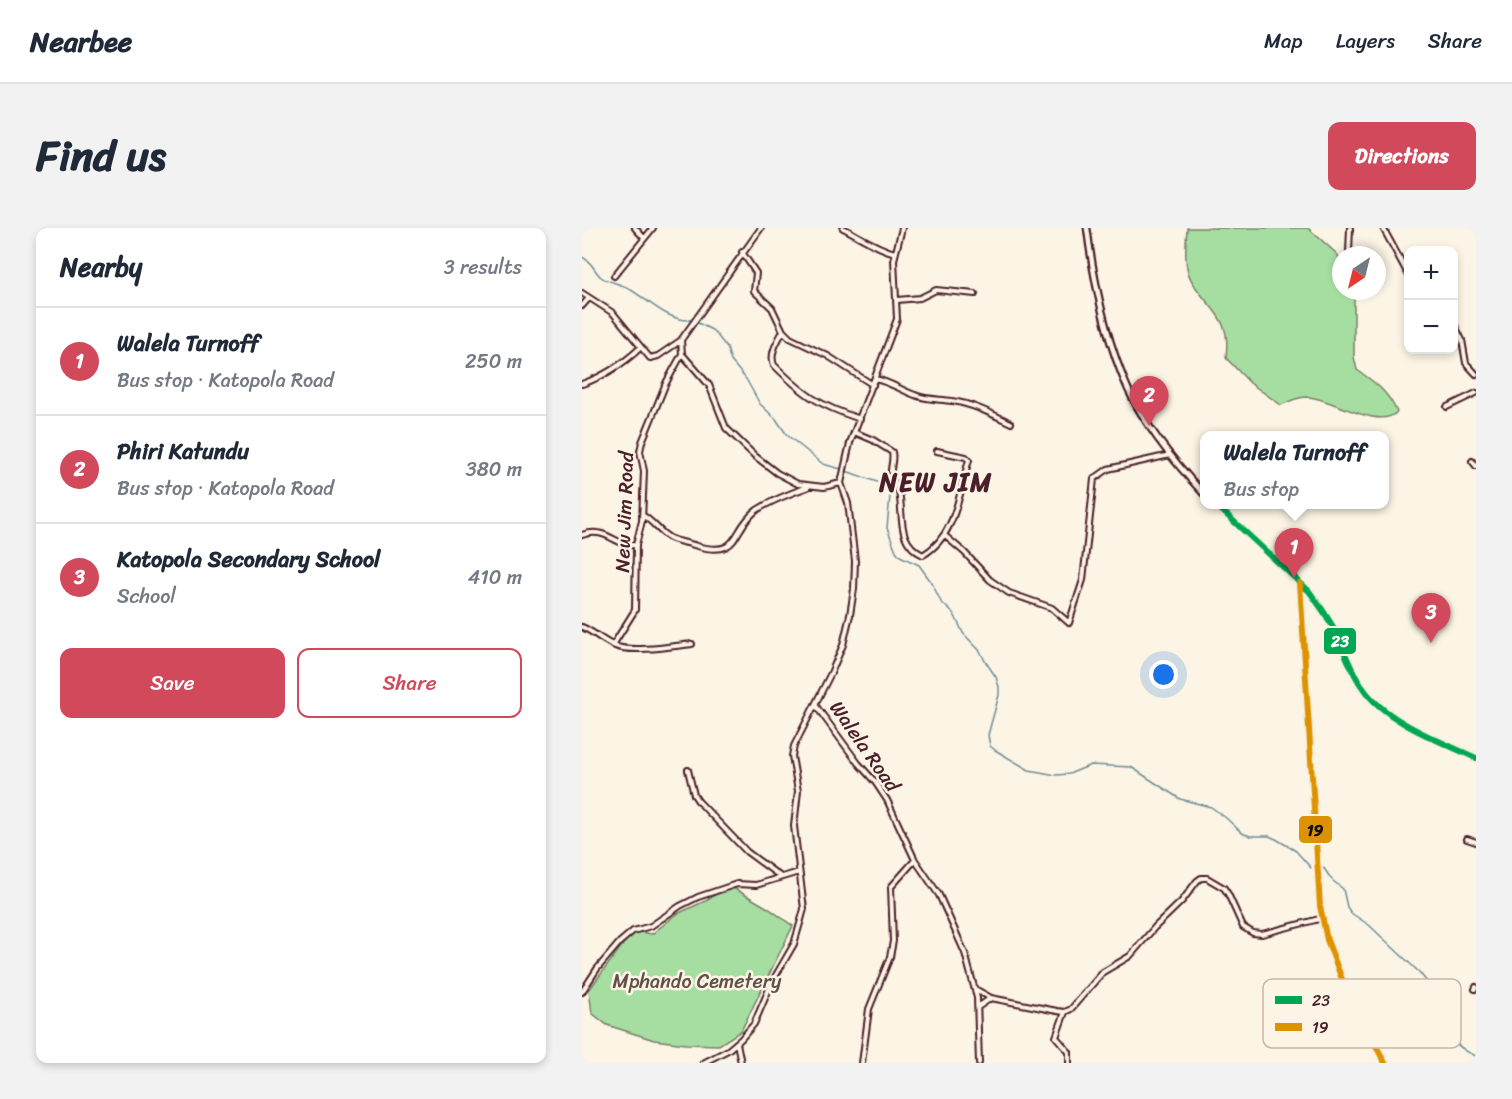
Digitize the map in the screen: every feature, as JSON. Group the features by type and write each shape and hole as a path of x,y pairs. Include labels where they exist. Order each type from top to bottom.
{"street":[{"path":"635,228 644,238"},
{"path":"614,276 653,228"},
{"path":"582,293 613,313 650,358 658,356 681,340 761,228"},
{"path":"843,228 879,249 895,253"},
{"name":"Walela Road","path":"902,228 893,267 897,319 854,432 841,483 848,503 853,541 854,590 843,645 816,706 887,800 915,860 939,895 965,953 975,989 978,1007 979,1063"},
{"path":"1087,228 1101,307 1128,389 1141,413 1170,455 1200,489"},
{"path":"1349,246 1350,228"},
{"path":"1383,228 1404,267"},
{"path":"742,252 756,273 754,291 772,308 783,331 790,338 828,356 873,385"},
{"path":"897,300 920,298 936,290 975,294"},
{"path":"582,306 589,298"},
{"path":"783,331 772,354 771,360 774,365 817,403 860,419"},
{"path":"1458,332 1462,340 1466,363 1476,374"},
{"path":"681,340 682,354 709,384 726,428 735,438 777,473 789,480 808,487 824,487 841,483"},
{"path":"582,384 625,363 640,348"},
{"name":"New Jim Road","path":"613,645 635,610 636,545 642,515 644,471 640,451 642,442 666,383 682,354"},
{"path":"875,379 892,383 913,395 927,399 969,405 1011,423"},
{"path":"1447,407 1476,393"},
{"path":"854,432 881,444 892,452 891,473 899,492 902,531 907,541 923,555 944,535 959,505 969,460 966,457 937,451"},
{"path":"944,535 964,552 990,580 1009,593 1052,608 1069,623 1083,580 1094,479 1108,469 1170,455"},
{"path":"1472,461 1476,466"},
{"path":"642,515 656,524 670,538 705,548 722,550 729,545 758,510 808,487"},
{"path":"1220,509 1300,583 1321,606 1335,631 1348,663 1364,690 1399,721 1476,758"},
{"path":"582,535 596,531 628,546 636,545"},
{"path":"1300,583 1310,766 1323,918 1327,940 1343,979"},
{"path":"582,627 618,647 692,644"},
{"path":"703,1063 737,1043 758,1016 772,982 794,944 804,909 794,826 798,791 792,756 794,746 816,706"},
{"path":"688,770 694,795 698,801 747,852 782,877"},
{"path":"1467,839 1476,842"},
{"path":"862,1063 869,1009 891,957 891,887 915,860"},
{"path":"582,993 597,969 620,942 633,932 651,926 698,897 737,884 756,885 799,872"},
{"path":"1069,1063 1067,1048 1056,1037 1065,1012 1078,1003 1103,972 1130,956 1201,878 1207,878 1224,888 1243,927 1253,933 1262,934 1323,918"},
{"path":"975,989 991,998 1065,1012"},
{"path":"978,1007 991,998"},
{"path":"737,1043 741,1063"},
{"path":"1377,1048 1385,1063"}],"green space":[{"path":"1187,228 1308,228 1332,250 1332,300 1354,300 1354,357 1357,370 1380,388 1397,412 1389,417 1378,418 1308,397 1297,398 1281,405 1250,383 1226,358 1225,329 1216,312 1192,282 1187,270"},
{"name":"Mphando Cemetery","path":"730,886 793,926 741,1031 719,1045 686,1044 654,1040 607,1025 592,1013 589,990 633,931 652,934 677,914"}],"waterway":[{"path":"582,257 604,279 626,287 674,317 692,320"},
{"path":"696,322 717,335 727,348 731,361 746,379 760,404 776,419 787,435 823,464 841,469"},
{"path":"846,471 877,482 889,490 887,528 896,551 900,556 919,565 932,583 941,602 954,614 963,633 980,651 996,677 999,695 988,735 990,746 1029,770 1056,775 1069,774 1091,765 1131,767 1180,799 1211,807 1242,833 1276,839 1296,851 1311,868"},
{"path":"1323,867 1332,880 1343,889 1347,907 1351,913 1369,925 1425,979"},
{"path":"1461,1048 1476,1056"}],"transit line":[{"name":"23","path":"1220,509 1309,591 1335,630 1358,681 1373,700 1399,721 1476,758"},
{"name":"19","path":"1300,583 1320,906 1327,940 1342,979"},
{"name":"19","path":"1377,1048 1385,1063"}],"place":[{"name":"Phiri Katundu","path":"1149,426"},
{"name":"Walela Turnoff","path":"1294,578"},
{"name":"Katopola Secondary School","path":"1431,643"}],"district":[{"name":"NEW JIM","path":"936,482"}]}
